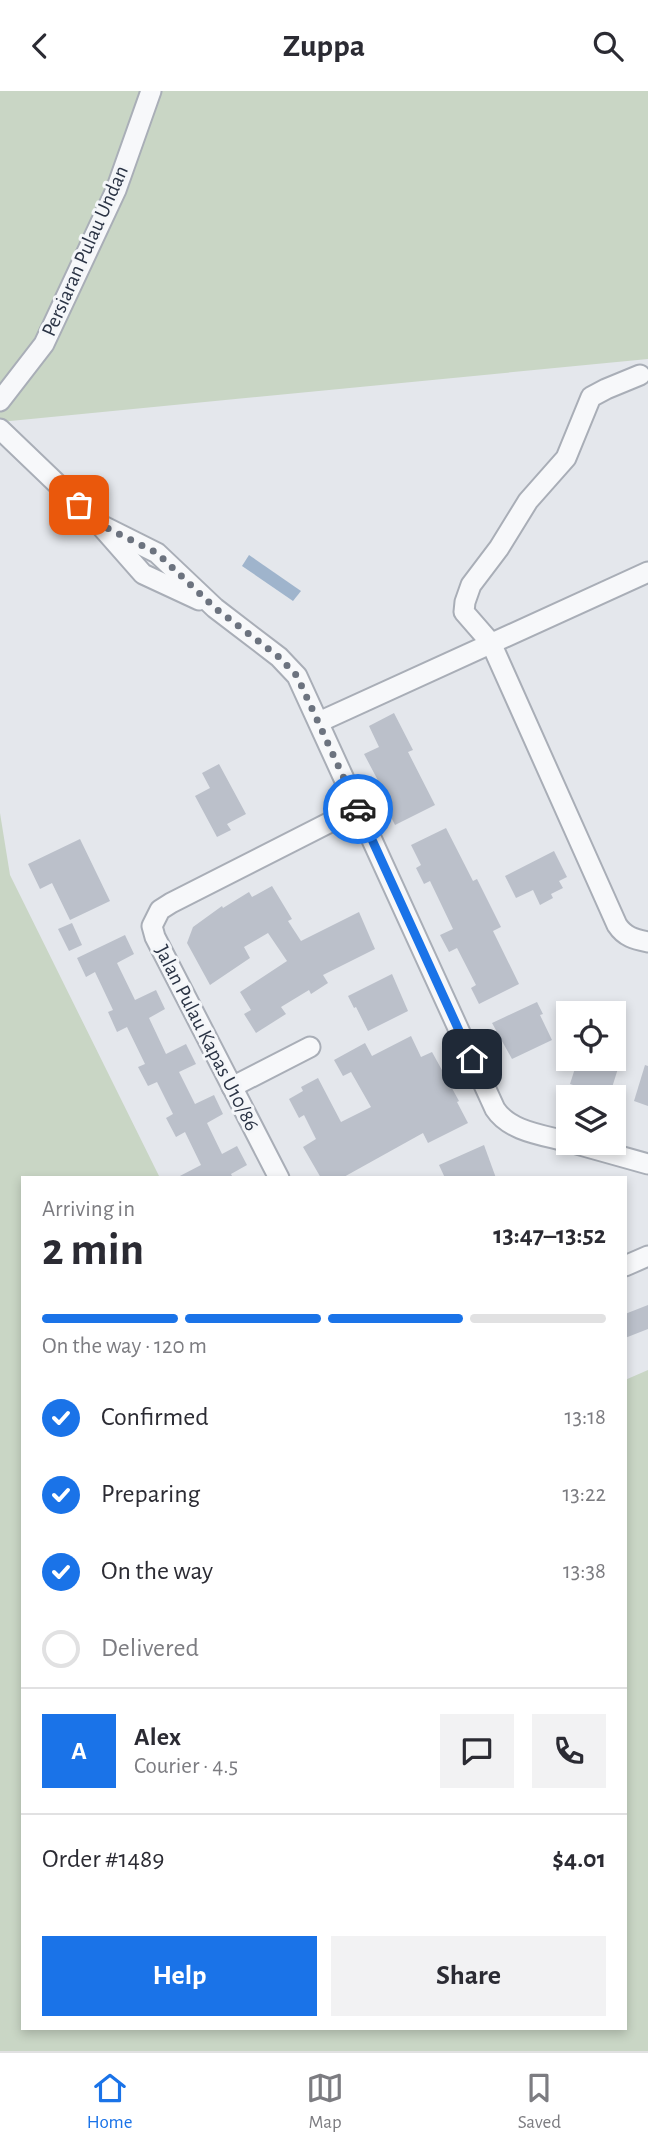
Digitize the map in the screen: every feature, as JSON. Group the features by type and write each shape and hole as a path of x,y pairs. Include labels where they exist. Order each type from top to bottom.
{"street":[{"name":"Persiaran Pulau Undan","path":"0,401 44,344 116,190 151,91"},
{"path":"640,375 591,397 566,458 528,501 499,548 471,585 464,612 491,643 617,925 623,934 648,942"},
{"path":"0,429 99,524 143,574 215,608 279,657 297,676 495,1109 501,1118 514,1126 556,1138"},
{"path":"319,722 648,572"},
{"name":"Jalan Pulau Kapas U10/86","path":"278,1176 155,937 152,926 160,910 171,903 358,808"},
{"path":"232,1087 310,1047"},
{"path":"616,1155 648,1164"},
{"path":"627,1265 648,1255"}],"green space":[{"path":"0,91 648,91 648,359 0,422"},
{"path":"0,813 10,875 159,1176 21,1176 21,2030 627,2030 627,1379 648,1370 648,2051 0,2051"}],"water":[{"path":"249,555 301,591 293,601 242,566"}],"building":[{"path":"394,713 413,750 408,752 435,805 395,825 387,809 392,807 364,754 379,747 369,726"},
{"path":"219,764 246,814 227,824 231,830 217,837 195,796 210,788 202,773"},
{"path":"446,828 473,881 477,879 501,927 493,931 519,984 479,1004 471,988 476,985 457,948 449,952 440,935 453,929 430,881 424,884 416,868 421,865 411,845"},
{"path":"80,839 110,901 70,920 52,883 40,889 28,864"},
{"path":"554,851 567,877 559,881 563,888 551,894 553,898 540,905 533,890 516,898 505,876"},
{"path":"272,886 292,919 288,921 301,941 359,912 375,949 323,975 328,983 311,994 309,990 281,1007 286,1014 256,1033 244,1014 251,1010 240,992 287,961 268,933 244,947 250,958 210,985 187,943 193,927 222,906 223,908 249,892 252,897"},
{"path":"72,923 82,945 69,951 58,929"},
{"path":"125,935 134,954 117,963 135,1000 156,990 165,1009 149,1018 166,1054 186,1044 196,1064 179,1072 195,1104 214,1095 223,1114 207,1123 222,1154 237,1146 247,1165 231,1174 232,1176 180,1176 201,1165 185,1132 176,1137 166,1118 173,1114 157,1082 148,1086 138,1067 145,1064 127,1027 117,1032 108,1012 113,1010 95,972 86,977 77,958"},
{"path":"392,974 408,1011 368,1031 348,996"},
{"path":"537,1002 552,1040 512,1059 492,1023"},
{"path":"411,1036 421,1057 432,1052 468,1123 428,1143 423,1133 346,1176 320,1176 303,1147 316,1139 304,1115 299,1118 289,1099 303,1091 301,1087 318,1078 341,1122 371,1107 351,1072 343,1076 334,1060 365,1043 372,1056"},
{"path":"645,1065 648,1066 648,1106 634,1101"},
{"path":"574,1071 617,1071 613,1085 570,1084"},
{"path":"484,1145 495,1176 444,1176 439,1165"},
{"path":"648,1305 648,1329 627,1337 627,1313"}],"way so far":[{"path":"79,505 99,524 157,553 215,608 279,657 297,676 358,809"}],"route":[{"path":"358,809 472,1059"}]}
